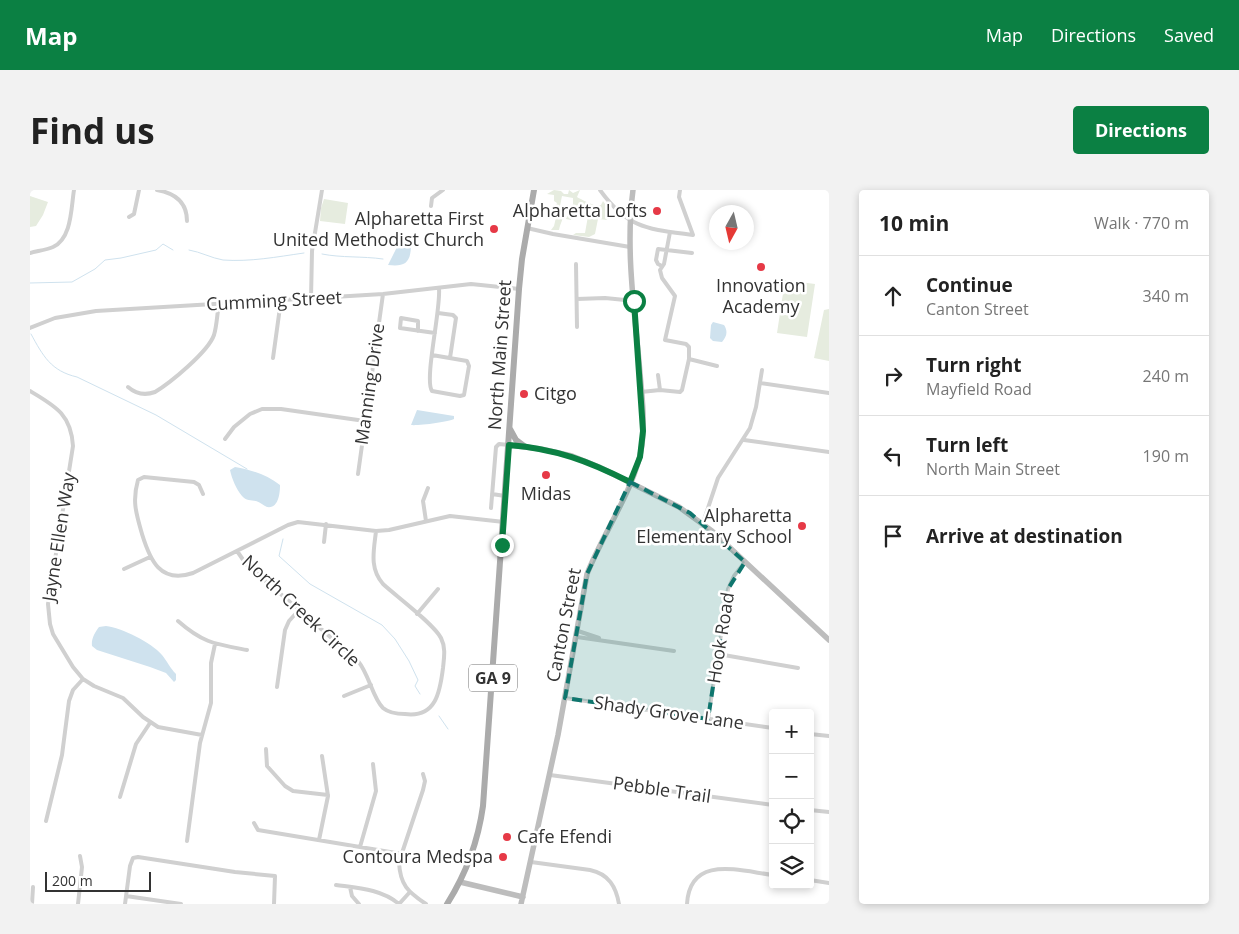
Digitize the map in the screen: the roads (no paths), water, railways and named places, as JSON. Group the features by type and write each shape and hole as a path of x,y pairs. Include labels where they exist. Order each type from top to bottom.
{"main road":[{"name":"North Main Street","path":"447,904 460,882 475,844 483,806 519,289 534,190"},
{"path":"510,429 516,440 524,446"}],"street":[{"path":"30,253 53,247 60,242 68,228 74,190"},
{"path":"129,218 134,214 139,190"},
{"path":"157,190 166,191 176,196 183,203 187,211 188,221"},
{"path":"311,299 312,251 322,190"},
{"path":"430,206 432,198 443,190"},
{"path":"600,190 615,209 642,227 693,235 679,197 680,190"},
{"name":"Canton Street","path":"521,904 550,775 587,574 638,464 642,443 641,392 630,247 633,190"},
{"path":"527,228 630,247"},
{"path":"641,392 660,390 680,392 689,359 689,347 686,344 665,340 675,296 661,276 660,270 664,264 670,232"},
{"path":"60,242 63,248"},
{"path":"662,266 657,263 656,252 660,249 692,253"},
{"path":"576,264 577,327"},
{"name":"Cumming Street","path":"30,328 56,318 85,312 383,294 471,284 519,289"},
{"path":"432,355 465,360 469,363 465,392 460,396 438,393 430,390 429,387 432,355 438,313 438,288"},
{"name":"Manning Drive","path":"358,474 383,294"},
{"path":"577,299 605,298 634,301"},
{"path":"273,358 281,300"},
{"path":"128,387 140,394 155,392 202,353 214,336 219,304"},
{"path":"438,313 453,315 456,318 450,358"},
{"path":"418,331 418,321 401,318 400,328 418,331 435,333"},
{"path":"689,359 717,366"},
{"path":"703,523 718,478 744,440 754,420 762,370"},
{"path":"658,374 660,390"},
{"path":"760,383 829,393"},
{"name":"Jayne Ellen Way","path":"30,391 62,413 69,424 73,436 48,614 53,634 73,667 94,686 123,698 150,723 166,729 202,735"},
{"path":"225,439 234,427 250,414 262,409 281,409 365,421"},
{"path":"744,440 829,452"},
{"path":"491,508 496,447 499,444 524,446 572,456 588,462 679,507 703,523 829,640"},
{"path":"137,473 141,477 194,482 199,485 203,494"},
{"path":"194,482 196,475"},
{"path":"141,477 138,482 135,508 150,557 155,565 172,575 181,576 193,573 293,523 303,522 389,530 450,516 504,522"},
{"path":"426,521 423,501 428,488"},
{"path":"492,494 505,496"},
{"path":"324,542 326,524"},
{"name":"North Creek Circle","path":"237,551 246,564 358,661 365,671 381,706 397,714 410,715 420,713 429,708 436,700 441,688 444,646 437,632 383,584 376,575 373,561 376,530"},
{"path":"124,568 150,557"},
{"name":"Hook Road","path":"708,719 728,589 734,576 745,562"},
{"path":"417,614 438,590"},
{"path":"277,687 285,630 289,621 299,610"},
{"path":"178,621 197,637 215,644 247,650"},
{"path":"577,634 674,651"},
{"path":"187,842 202,735 210,704 210,664 215,644"},
{"path":"718,654 798,668"},
{"path":"46,821 62,755 69,701 73,690 83,678"},
{"path":"344,696 371,685"},
{"name":"Shady Grove Lane","path":"565,698 769,727"},
{"path":"120,797 136,744 150,723"},
{"path":"814,734 829,736"},
{"path":"266,748 267,766 285,786 293,791 328,795"},
{"path":"319,840 328,795 322,756"},
{"path":"360,847 376,791 373,764"},
{"path":"423,774 425,781 423,790 399,862 400,872 407,891 426,904"},
{"name":"Pebble Trail","path":"550,775 769,804"},
{"path":"814,810 829,812"},
{"path":"254,823 258,830 402,854"},
{"path":"78,904 82,866 80,856"},
{"path":"125,904 130,866 133,858 138,857 235,872 275,876 274,904"},
{"path":"531,862 600,872 614,885 619,904"},
{"path":"687,904 689,889 692,883 703,873 710,870 724,868 769,874"},
{"path":"814,881 829,883"},
{"path":"460,882 523,897"},
{"path":"336,884 380,892 390,896 399,904 410,893"},
{"path":"32,904 33,887"},
{"path":"350,887 359,904"},
{"path":"126,896 181,904"}],"water":[{"path":"399,243 411,244 408,260 399,265 388,265"},
{"path":"713,322 724,325 726,329 725,338 722,342 713,341 710,338"},
{"path":"417,410 454,416 454,419 433,424 411,425"},
{"path":"235,467 259,473 280,485 280,492 276,503 271,507 267,507 244,498 236,487 230,470"},
{"path":"106,626 128,633 151,645 162,655 176,674 176,680 174,682 166,673 97,650 92,646 92,641 99,627"}],"waterway":[{"path":"30,283 72,282 95,269 105,260 156,250 163,244 173,250"},
{"path":"189,250 223,260 263,259 304,253"},
{"path":"322,254 383,259"},
{"path":"31,334 44,356 54,367 156,415 247,469"},
{"path":"283,539 279,556 310,584 382,625 395,639 418,680 415,686 420,694"},
{"path":"439,716 448,729"}],"place":[{"name":"Alpharetta Lofts","path":"657,211"},
{"name":"Alpharetta First United Methodist Church","path":"494,229"},
{"name":"Innovation Academy","path":"761,267"},
{"name":"Citgo","path":"524,394"},
{"name":"Midas","path":"546,475"},
{"name":"Alpharetta Elementary School","path":"802,526"},
{"name":"Cafe Efendi","path":"507,837"},
{"name":"Contoura Medspa","path":"503,857"}]}
